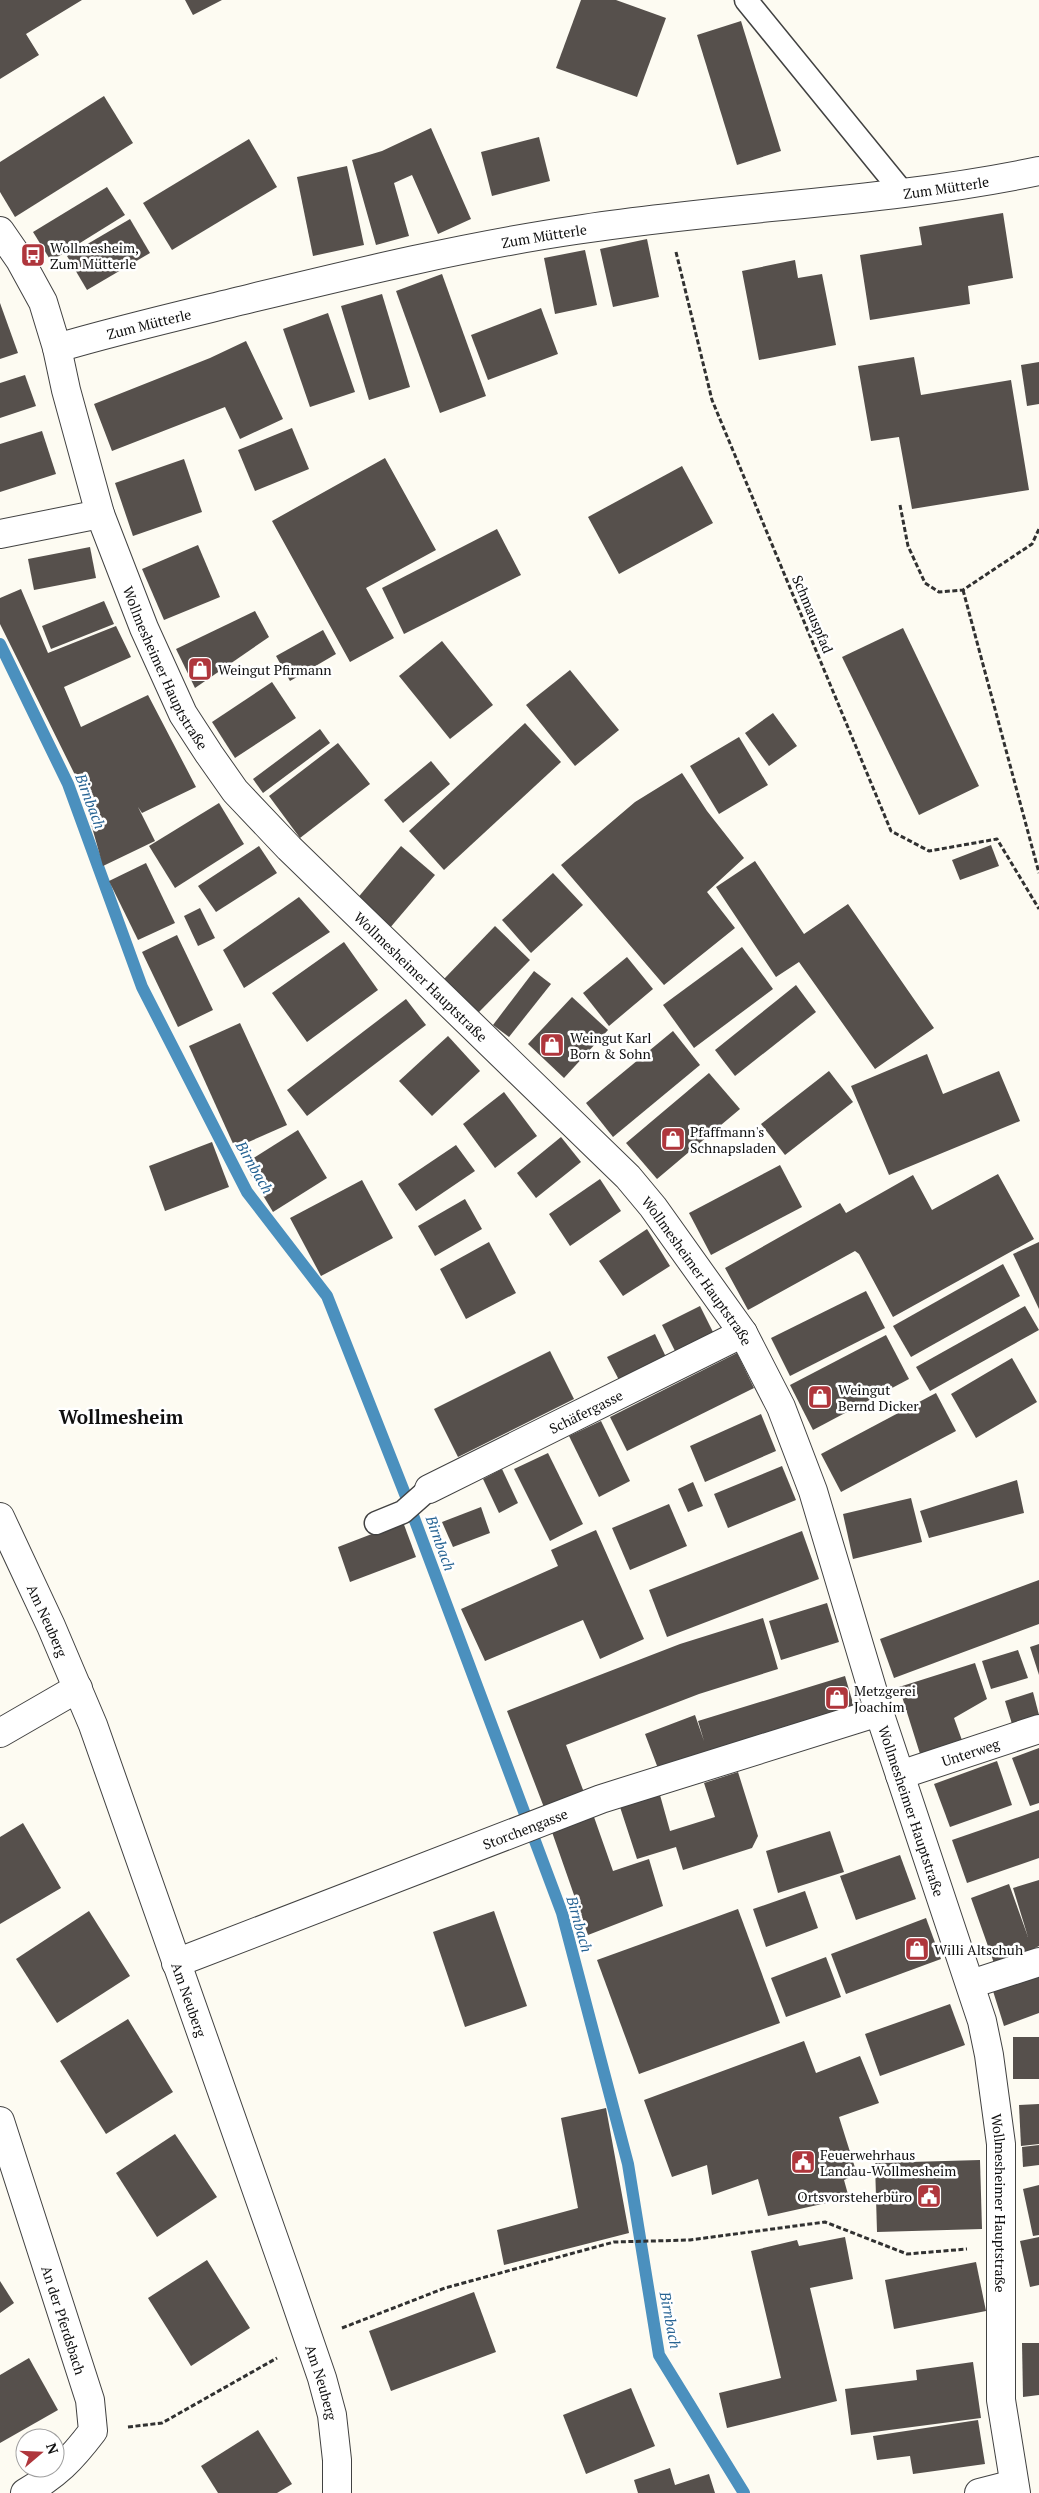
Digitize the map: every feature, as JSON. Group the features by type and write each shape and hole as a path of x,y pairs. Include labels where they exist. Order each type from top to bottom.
{"street":[{"name":"Zum Mütterle","path":"57,348 359,271 493,244 577,230 668,218 904,194 1039,171"},
{"name":"Wollmesheimer Hauptstraße","path":"0,231 20,260 43,302 57,348 66,390 100,514 144,628 179,706 235,790 296,855 628,1177 654,1207 743,1333 766,1376 799,1450 879,1712 971,1984 989,2055 998,2110 1001,2144 1001,2400 1015,2489"},
{"path":"0,534 100,514"},
{"name":"Schäfergasse","path":"429,1490 743,1333"},
{"name":"Am Neuberg","path":"0,1518 78,1688 105,1758 309,2340 332,2415 337,2460 337,2493"},
{"path":"0,1733 78,1688"},
{"name":"Storchengasse","path":"176,1963 601,1799 879,1712"},
{"name":"Unterweg","path":"900,1775 1039,1729"},
{"path":"971,1984 1039,1962"},
{"name":"An der Pferdsbach","path":"0,2121 90,2400 93,2431"},
{"path":"26,2493 44,2482 71,2460 93,2431"},
{"path":"979,2493 1015,2489"}],"lane":[{"path":"746,0 904,194"},
{"path":"376,1523 403,1512 429,1490"}],"path":[{"name":"Schmauspfad","path":"668,218 712,400 891,831 930,851 997,839 1039,909"},
{"path":"900,504 908,546 925,583 939,592 964,590 1032,544 1039,530"},
{"path":"964,590 1039,873"},
{"path":"93,2431 162,2422 309,2340 446,2288 614,2242 690,2240 825,2222 907,2254 1000,2245"}],"building":[{"path":"0,0 82,0 26,34 39,55 0,79"},
{"path":"185,0 222,0 193,15"},
{"path":"581,0 616,0 666,18 637,97 556,68"},
{"path":"741,21 781,151 737,165 697,35"},
{"path":"104,96 133,143 15,217 0,192 0,162"},
{"path":"431,128 471,219 438,234 412,175 394,183 409,236 376,245 352,160 382,151"},
{"path":"539,137 550,181 492,196 481,152"},
{"path":"249,139 277,187 172,250 143,203"},
{"path":"347,166 364,245 313,256 297,177"},
{"path":"107,187 125,215 51,261 33,232"},
{"path":"1003,213 1013,278 968,286 970,304 870,320 860,255 922,245 919,227"},
{"path":"130,219 150,253 87,290 67,256"},
{"path":"647,239 659,297 613,307 600,249"},
{"path":"585,250 597,305 555,314 544,258"},
{"path":"795,260 798,278 822,274 836,345 759,360 742,271"},
{"path":"442,274 486,396 440,413 396,291"},
{"path":"382,294 410,387 369,400 341,306"},
{"path":"0,303 18,353 0,359"},
{"path":"541,308 558,354 488,380 471,335"},
{"path":"328,313 355,392 310,407 283,329"},
{"path":"246,341 283,419 240,439 225,407 112,451 94,404 210,358"},
{"path":"914,357 921,395 1011,380 1029,490 912,509 899,437 871,441 858,366"},
{"path":"1039,362 1039,404 1027,406 1021,365"},
{"path":"25,375 36,406 0,418 0,383"},
{"path":"292,428 309,469 255,491 238,450"},
{"path":"42,431 56,474 0,492 0,444"},
{"path":"385,458 436,550 366,588 394,638 350,662 272,521"},
{"path":"184,459 202,512 133,536 115,483"},
{"path":"682,466 713,523 619,574 588,517"},
{"path":"497,529 521,575 404,634 382,588"},
{"path":"198,545 220,597 164,620 142,569"},
{"path":"90,547 96,578 34,590 28,559"},
{"path":"21,589 48,653 116,626 131,657 64,687 81,727 148,695 196,787 142,813 138,807 155,841 103,866 80,785 0,624 0,598"},
{"path":"104,601 114,624 51,649 42,626"},
{"path":"255,611 269,637 195,688 176,649"},
{"path":"903,628 979,786 919,815 842,657"},
{"path":"323,630 336,654 290,681 276,656"},
{"path":"442,641 493,705 450,739 399,676"},
{"path":"570,670 619,730 575,766 526,705"},
{"path":"272,682 296,718 235,758 212,722"},
{"path":"773,713 797,746 769,766 745,733"},
{"path":"525,723 561,762 444,870 409,831"},
{"path":"320,729 330,743 263,793 253,779"},
{"path":"739,737 768,785 719,814 690,766"},
{"path":"338,743 370,784 300,838 269,796"},
{"path":"431,761 450,784 403,823 384,800"},
{"path":"682,773 707,811 744,858 707,892 735,928 664,985 561,865 635,802"},
{"path":"219,803 244,844 175,888 149,846"},
{"path":"991,845 999,866 960,880 952,860"},
{"path":"259,846 277,873 216,912 198,886"},
{"path":"401,846 435,875 389,929 356,900"},
{"path":"755,861 804,934 848,904 934,1028 875,1069 799,962 776,977 716,887"},
{"path":"146,863 175,923 138,940 109,881"},
{"path":"553,873 583,905 531,953 502,920"},
{"path":"299,897 330,932 244,988 223,950"},
{"path":"200,908 215,938 198,946 184,916"},
{"path":"495,926 530,960 478,1013 444,979"},
{"path":"177,935 213,1010 178,1027 142,952"},
{"path":"344,942 378,990 307,1042 272,993"},
{"path":"742,947 773,989 694,1048 663,1005"},
{"path":"627,957 653,989 609,1026 583,993"},
{"path":"534,971 551,984 509,1037 493,1025"},
{"path":"796,985 816,1012 735,1076 715,1050"},
{"path":"572,997 608,1030 564,1078 528,1044"},
{"path":"406,999 426,1025 307,1116 287,1090"},
{"path":"240,1023 287,1125 235,1148 189,1046"},
{"path":"673,1031 700,1065 613,1137 586,1103"},
{"path":"448,1036 480,1071 432,1116 399,1081"},
{"path":"927,1054 943,1094 999,1071 1020,1121 889,1175 851,1086"},
{"path":"829,1071 853,1102 785,1155 761,1124"},
{"path":"709,1073 740,1109 657,1179 626,1143"},
{"path":"504,1092 537,1136 495,1168 463,1124"},
{"path":"298,1130 327,1178 273,1212 244,1164"},
{"path":"561,1137 581,1162 536,1198 517,1173"},
{"path":"212,1142 229,1187 165,1211 149,1166"},
{"path":"456,1145 475,1171 416,1211 398,1184"},
{"path":"780,1165 802,1207 711,1255 689,1213"},
{"path":"998,1174 1034,1239 893,1317 859,1254 855,1251 748,1310 725,1268 840,1203 846,1213 913,1175 932,1210"},
{"path":"600,1179 621,1211 570,1246 549,1214"},
{"path":"362,1180 393,1238 321,1276 290,1218"},
{"path":"465,1199 482,1229 435,1256 418,1226"},
{"path":"647,1229 670,1266 623,1296 599,1261"},
{"path":"489,1242 516,1293 466,1319 440,1269"},
{"path":"1039,1242 1039,1309 1013,1254"},
{"path":"1003,1264 1020,1296 911,1357 893,1326"},
{"path":"866,1291 885,1328 790,1376 771,1338"},
{"path":"700,1306 715,1336 677,1355 662,1325"},
{"path":"1025,1306 1039,1330 930,1391 916,1367"},
{"path":"655,1334 666,1357 619,1380 607,1357"},
{"path":"886,1335 909,1379 813,1430 790,1385"},
{"path":"550,1351 574,1399 458,1457 434,1409"},
{"path":"737,1353 754,1388 627,1451 610,1417"},
{"path":"1012,1358 1037,1402 976,1438 951,1394"},
{"path":"936,1393 956,1431 841,1492 821,1454"},
{"path":"761,1414 776,1451 705,1482 690,1446"},
{"path":"601,1421 630,1481 599,1497 569,1436"},
{"path":"548,1453 583,1524 550,1541 514,1469"},
{"path":"782,1466 796,1500 728,1528 714,1494"},
{"path":"502,1469 518,1503 499,1513 483,1479"},
{"path":"1017,1480 1024,1513 929,1538 920,1511"},
{"path":"693,1482 703,1506 688,1512 678,1489"},
{"path":"911,1498 922,1542 853,1559 843,1514"},
{"path":"669,1504 687,1546 630,1570 612,1528"},
{"path":"481,1507 490,1533 453,1547 442,1522"},
{"path":"403,1522 416,1557 350,1582 338,1547"},
{"path":"596,1530 644,1639 600,1659 583,1620 485,1661 461,1609 558,1566 551,1550"},
{"path":"802,1531 819,1579 667,1637 649,1590"},
{"path":"1039,1580 1039,1624 894,1678 880,1639"},
{"path":"827,1603 839,1642 781,1660 769,1621"},
{"path":"763,1618 778,1669 699,1694 566,1745 585,1795 545,1810 507,1711 680,1644"},
{"path":"1039,1644 1039,1675 1030,1647"},
{"path":"1018,1650 1028,1678 991,1689 982,1661"},
{"path":"975,1663 987,1699 954,1718 963,1743 921,1757 899,1687"},
{"path":"845,1676 855,1710 659,1771 645,1734 695,1715 704,1741 698,1721"},
{"path":"1033,1692 1039,1715 1012,1724 1005,1701"},
{"path":"1039,1748 1039,1803 1030,1806 1012,1758"},
{"path":"997,1761 1012,1805 950,1827 934,1784"},
{"path":"738,1772 758,1836 752,1848 683,1870 676,1847 637,1859 620,1807 660,1795 670,1831 715,1817 704,1783"},
{"path":"1039,1810 1039,1858 967,1883 952,1840"},
{"path":"594,1817 613,1871 649,1859 663,1906 588,1935 552,1832"},
{"path":"23,1823 61,1888 0,1924 0,1837"},
{"path":"830,1831 844,1872 778,1893 766,1851"},
{"path":"900,1855 916,1899 856,1920 840,1876"},
{"path":"1039,1880 1039,1946 1033,1949 1034,1952 995,1966 971,1898 1009,1884 1028,1937 1013,1888"},
{"path":"805,1891 818,1928 766,1947 753,1909"},
{"path":"738,1909 780,2023 639,2074 597,1960"},
{"path":"89,1911 130,1976 57,2023 16,1959"},
{"path":"494,1911 527,2006 465,2027 433,1932"},
{"path":"926,1918 941,1959 846,1994 831,1954"},
{"path":"826,1957 841,1997 786,2017 771,1978"},
{"path":"1039,1975 1039,2013 1004,2026 993,1991"},
{"path":"950,2004 965,2045 880,2076 865,2034"},
{"path":"128,2019 173,2092 106,2134 60,2061"},
{"path":"1013,2037 1039,2037 1039,2079 1013,2079"},
{"path":"804,2041 816,2073 860,2056 879,2103 839,2117 857,2174 844,2180 849,2198 768,2216 758,2179 712,2195 707,2165 672,2177 644,2100"},
{"path":"1039,2104 1039,2144 1021,2146 1019,2105"},
{"path":"606,2108 629,2233 504,2265 497,2230 578,2208 561,2118"},
{"path":"175,2134 217,2197 157,2237 116,2173"},
{"path":"1039,2145 1039,2165 1023,2167 1022,2147"},
{"name":"Ortsvorsteherbüro","path":"980,2160 982,2229 877,2232 875,2163"},
{"path":"1039,2185 1039,2235 1033,2236 1023,2189"},
{"path":"845,2237 853,2279 810,2288 837,2401 727,2428 719,2393 781,2378 751,2251 797,2240 799,2246"},
{"path":"1039,2237 1039,2285 1030,2287 1020,2241"},
{"path":"207,2260 250,2328 191,2366 148,2298"},
{"path":"976,2262 986,2311 894,2329 885,2280"},
{"path":"0,2281 14,2303 0,2313"},
{"path":"474,2292 496,2352 391,2391 369,2331"},
{"path":"1022,2343 1039,2343 1039,2395 1023,2397"},
{"path":"29,2358 58,2410 26,2428 15,2428 15,2434 0,2443 0,2375"},
{"path":"973,2362 981,2418 851,2435 845,2389 917,2380 916,2370"},
{"path":"631,2388 655,2446 586,2474 563,2415"},
{"path":"978,2420 985,2464 913,2474 910,2456 877,2460 873,2436"},
{"path":"258,2430 292,2484 277,2493 218,2493 201,2466"},
{"path":"670,2468 675,2485 709,2474 715,2493 638,2493 634,2480"}],"waterway":[{"name":"Birnbach","path":"0,644 68,784 142,987 247,1192 327,1296 405,1494 562,1913 628,2164 659,2355 744,2493"}],"place":[{"name":"Wollmesheim, Zum Mütterle","path":"33,255"},
{"name":"Weingut Pfirmann","path":"200,669"},
{"name":"Weingut Karl Born & Sohn","path":"552,1045"},
{"name":"Pfaffmann's Schnapsladen","path":"673,1139"},
{"name":"Weingut Bernd Dicker","path":"820,1397"},
{"name":"Metzgerei Joachim","path":"837,1698"},
{"name":"Willi Altschuh","path":"917,1949"},
{"name":"Feuerwehrhaus Landau-Wollmesheim","path":"803,2162"},
{"name":"Ortsvorsteherbüro","path":"929,2196"}],"district":[{"name":"Wollmesheim","path":"121,1416"}]}
